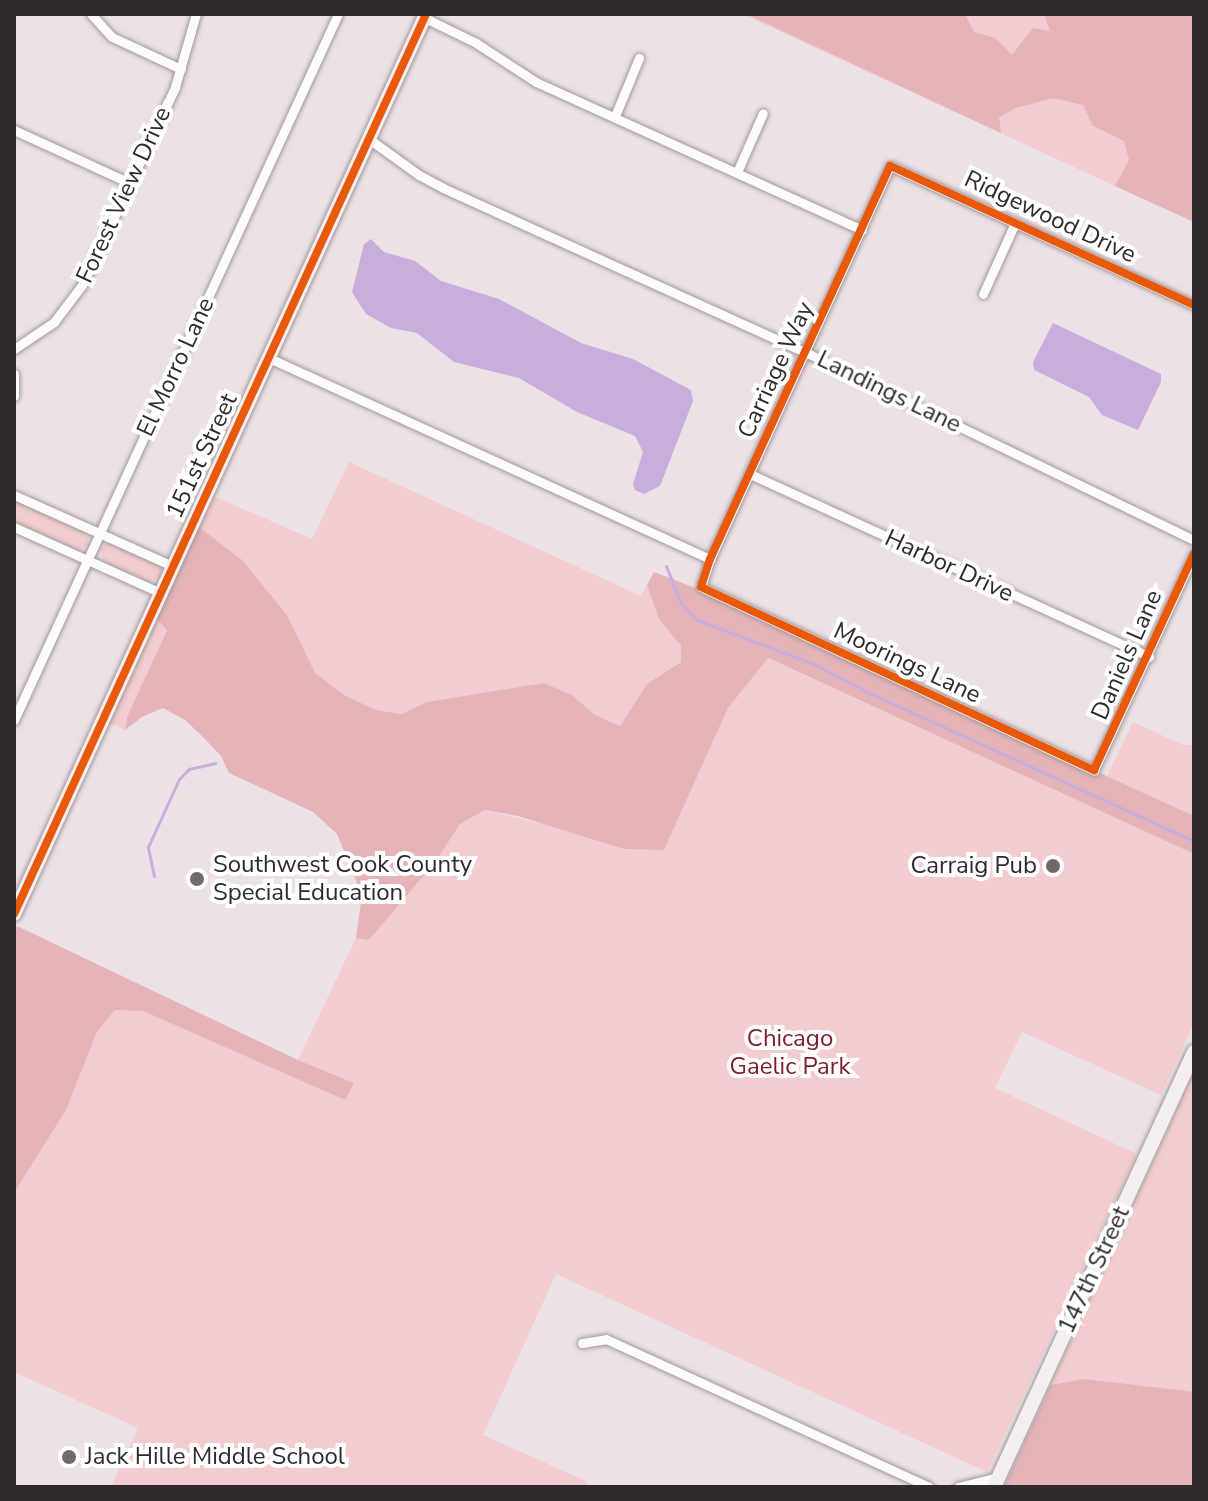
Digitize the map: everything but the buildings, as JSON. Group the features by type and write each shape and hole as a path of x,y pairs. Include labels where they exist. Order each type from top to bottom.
{"street":[{"path":"91,14 112,37 181,69"},
{"name":"Forest View Drive","path":"14,349 54,322 73,300 181,69 196,14"},
{"name":"El Morro Lane","path":"14,720 85,559 100,533 338,14"},
{"path":"426,16 476,43 536,82 862,230"},
{"name":"151st Street","path":"14,914 426,16"},
{"path":"615,116 639,58"},
{"path":"737,172 763,113"},
{"path":"14,130 130,183"},
{"name":"Landings Lane","path":"369,139 419,175 443,188 805,352 1194,540"},
{"name":"Carriage Way","path":"703,591 702,580 710,559 890,166"},
{"name":"Ridgewood Drive","path":"890,166 1194,305"},
{"path":"983,294 1015,223"},
{"path":"269,358 710,559"},
{"path":"14,374 14,396"},
{"name":"Harbor Drive","path":"750,474 1149,657"},
{"path":"14,495 173,566"},
{"path":"14,527 161,593"},
{"name":"Daniels Lane","path":"1094,770 1149,657 1194,554"},
{"name":"Moorings Lane","path":"703,591 1094,770"},
{"name":"147th Street","path":"996,1482 1194,1052"},
{"path":"582,1343 606,1339 929,1487"},
{"path":"958,1487 996,1482"}],"green space":[{"path":"742,14 1194,14 1194,222 1115,186"},
{"path":"349,462 641,596 647,585 659,619 681,646 681,662 647,684 620,726 595,715 572,695 544,683 427,702 402,714 376,710 343,695 314,672 287,615 242,560 199,527 213,496 312,539"},
{"path":"14,499 87,531 89,544 81,550 75,549 14,521"},
{"path":"109,542 157,563 162,570 158,578 149,582 104,562 100,549"},
{"path":"156,618 167,629 127,717 125,730 107,722"},
{"name":"Chicago Gaelic Park","path":"767,658 1194,854 1194,1023 1161,1095 1022,1032 995,1088 1137,1154 987,1472 556,1274 483,1435 584,1480 590,1487 111,1487 138,1428 14,1372 14,1193 66,1110 97,1032 115,1010 143,1011 345,1100 354,1083 298,1060 356,938 369,940 436,861 460,824 485,810 576,832 624,849 664,850 728,708"},
{"path":"1133,722 1183,745 1194,745 1194,816 1107,776"},
{"path":"1194,1071 1194,1487 1004,1487 1165,1136"}],"shaded area":[{"path":"746,14 965,14 974,32 995,38 1012,55 1033,28 1050,31 1044,14 1194,14 1194,222 1115,186 1129,160 1124,141 1093,126 1083,105 1053,98 1016,108 999,117 1001,133"},
{"path":"371,239 384,252 415,261 441,281 499,299 581,343 633,359 691,390 693,401 660,486 644,494 635,490 633,484 643,452 635,436 577,412 519,378 454,362 417,333 391,328 366,314 352,292 364,244"},
{"path":"1053,323 1161,374 1161,382 1138,430 1102,415 1089,397 1034,370 1033,362"},
{"path":"199,527 242,560 287,615 315,673 344,695 376,710 402,714 427,702 544,683 572,695 595,715 620,726 647,684 681,662 681,646 659,619 647,585 654,572 703,591 1194,816 1194,854 768,658 728,708 664,850 624,849 518,816 485,810 460,824 436,861 369,940 356,938 362,895 337,834 313,812 229,773 221,756 204,738 185,720 163,708 142,717 125,730 127,717 167,630 156,618"},
{"path":"17,926 298,1060 354,1083 345,1100 143,1011 115,1010 97,1032 66,1110 14,1193 14,933"},
{"path":"1084,1379 1194,1392 1194,1487 1004,1487 1051,1385"}],"waterway":[{"path":"666,566 681,603 697,620 814,664 867,692 1194,841"},
{"path":"154,876 148,847 179,779 189,769 215,763"}],"cycle path":[{"path":"14,914 426,14"},
{"path":"1194,305 890,166 710,559 701,587 1094,770 1194,554"}],"place":[{"name":"Carraig Pub","path":"1053,866"},
{"name":"Southwest Cook County Special Education","path":"197,879"},
{"name":"Jack Hille Middle School","path":"69,1457"}]}
